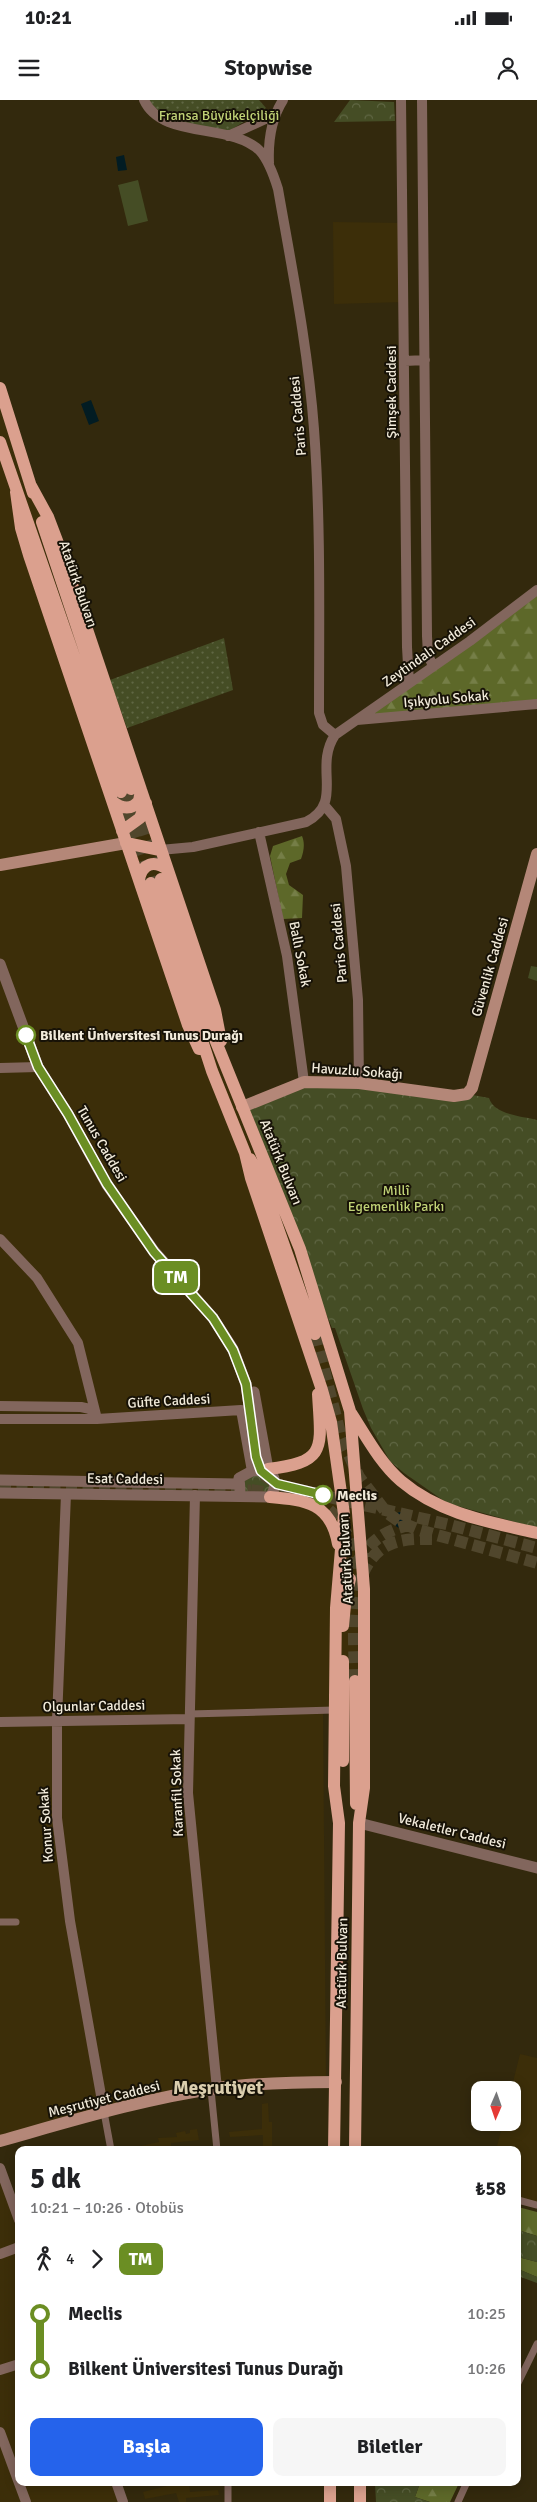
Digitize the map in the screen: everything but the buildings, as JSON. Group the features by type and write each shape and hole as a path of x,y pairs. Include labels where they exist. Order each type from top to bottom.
{"main road":[{"path":"0,388 31,486 48,517 59,546 126,793 124,837 155,878"},
{"name":"Atatürk Bulvarı","path":"0,442 16,492 34,536 126,793"},
{"path":"126,793 146,803 160,850 155,878"},
{"path":"124,837 140,818 146,803"},
{"path":"0,865 124,837 160,850"},
{"name":"Güvenlik Caddesi","path":"472,1088 537,854"},
{"name":"Atatürk Bulvarı","path":"155,878 215,1010 222,1056 300,1249 331,1344 350,1411 364,1598 364,1788 359,1824 355,2146"},
{"name":"Atatürk Bulvarı","path":"155,878 188,1024 212,1071 245,1153 253,1186 331,1422 340,1484 344,1514 336,1608 334,1710 334,1786 339,1823 334,2146"},
{"name":"Havuzlu Sokağı","path":"242,1108 304,1082 359,1083 454,1096 467,1094 472,1088"},
{"path":"245,1153 260,1177 315,1334"},
{"path":"309,1352 322,1353 331,1344"},
{"path":"268,1469 305,1462 317,1451 320,1441 316,1374"},
{"path":"350,1411 387,1465 401,1481 424,1498 465,1516 537,1533"},
{"path":"270,1497 299,1500 320,1509 332,1523 340,1560"},
{"path":"339,1823 343,1786 344,1622 350,1579"},
{"path":"355,1682 356,1787 359,1824"},
{"name":"Meşrutiyet Caddesi","path":"0,2141 104,2112 214,2089 264,2084 336,2082"},
{"path":"330,2486 330,2502"},
{"path":"360,2486 360,2502"}],"street":[{"name":"Paris Caddesi","path":"144,100 154,114 168,122 228,136 252,146 260,152 269,166 278,189 310,383 317,477 319,713 323,724 335,735"},
{"path":"269,166 268,149 274,115 283,100"},
{"name":"Şimşek Caddesi","path":"401,100 409,683"},
{"path":"422,100 427,636 428,655 433,666"},
{"path":"228,136 274,115"},
{"path":"404,361 425,360"},
{"name":"Zeytindalı Caddesi","path":"335,735 537,590"},
{"name":"Işıkyolu Sokak","path":"356,720 537,704"},
{"path":"160,850 193,847 306,822 316,817 325,806 324,762 327,748 335,735"},
{"name":"Paris Caddesi","path":"325,806 336,820 346,866 358,1000 359,1083"},
{"name":"Ballı Sokak","path":"259,832 287,956 304,1082"},
{"name":"Tunus Caddesi","path":"0,964 38,1067 68,1114 107,1184 154,1252 213,1318 233,1350 246,1384 256,1457"},
{"path":"0,1068 38,1067"},
{"path":"0,1238 38,1278 78,1342 98,1419"},
{"name":"Tunus Caddesi","path":"213,1318 222,1324 238,1346 253,1383 268,1469"},
{"path":"0,1406 81,1407 90,1409 98,1419"},
{"path":"29,1406 29,1419"},
{"name":"Güfte Caddesi","path":"0,1419 98,1419 241,1410 252,1471"},
{"path":"250,1496 240,1489 238,1484 239,1478 252,1471 268,1469 275,1482 274,1492 270,1497"},
{"name":"Esat Caddesi","path":"0,1480 238,1484"},
{"name":"Esat Caddesi","path":"0,1494 270,1497"},
{"name":"Konur Sokak","path":"66,1494 57,1720 56,1803 63,1871 111,2146"},
{"name":"Karanfil Sokak","path":"195,1495 189,1717 189,1807 214,2089 217,2146"},
{"name":"Olgunlar Caddesi","path":"0,1722 189,1717 334,1710"},
{"name":"Vekaletler Caddesi","path":"359,1824 537,1868"},
{"path":"0,1922 16,1922"},
{"path":"0,2168 15,2209"},
{"path":"521,2201 537,2205"},
{"path":"0,2254 15,2248"},
{"path":"521,2377 537,2344"},
{"path":"0,2370 15,2365"},
{"path":"0,2432 15,2472"},
{"path":"20,2486 26,2502"},
{"path":"117,2486 123,2502"},
{"path":"228,2486 228,2502"},
{"path":"458,2502 465,2486"}],"shaded area":[{"path":"333,222 403,223 403,302 334,304"},
{"path":"0,388 222,1045 262,1152 350,1411 365,1711 323,1711 326,2082 217,2089 0,2141"},
{"path":"520,2054 537,2058 537,2205 521,2201 521,2146 497,2146 501,2131 521,2131 521,2081 513,2081"},
{"path":"268,2103 269,2122 272,2122 272,2146 263,2146 263,2135 230,2137 229,2132 262,2129 262,2104"},
{"path":"197,2129 199,2140 171,2143 171,2146 141,2146 159,2142 158,2138 177,2137 176,2133 185,2131 186,2134 190,2133 190,2130"},
{"path":"0,2168 15,2209 15,2486 117,2486 123,2502 0,2502"},
{"path":"167,2486 189,2486 190,2492 218,2490 219,2495 186,2498 186,2502 179,2502 176,2493 145,2499 143,2492"}],"green space":[{"name":"Fransa Büyükelçiliği","path":"147,100 259,100 266,108 229,131 196,126 174,119 155,108"},
{"path":"350,100 394,102 395,121 334,122"},
{"path":"138,180 148,221 128,226 118,185"},
{"path":"537,590 537,704 357,720"},
{"path":"224,638 233,690 127,728 110,680"},
{"path":"302,836 304,847 301,859 290,863 286,874 289,885 303,895 302,918 283,919 270,856 273,846"},
{"path":"531,966 537,967 537,981 528,978"},
{"name":"Millî Egemenlik Parkı","path":"304,1082 467,1094 489,1098 496,1108 502,1111 537,1120 537,1528 447,1503 390,1461 371,1428 335,1328 332,1328 242,1107"},
{"path":"268,1469 273,1492 244,1494 239,1478"},
{"path":"521,2208 537,2212 537,2236 521,2231"},
{"path":"521,2231 537,2236 537,2262 521,2258"},
{"path":"521,2258 537,2262 537,2277 521,2270"},
{"path":"521,2270 537,2277 537,2283 521,2277"},
{"path":"375,2486 419,2486 415,2497 430,2502 376,2502"},
{"path":"419,2486 458,2486 450,2502 430,2502 415,2497"}],"water":[{"path":"124,155 127,170 118,171 116,157"},
{"path":"91,400 99,421 89,425 81,404"},
{"path":"398,1512 404,1512 409,1517 407,1526 398,1528 393,1523 393,1517"}],"tunnel":[{"path":"131,789 161,879"},
{"path":"121,792 151,883"},
{"path":"315,1334 341,1437 359,1477 386,1512 400,1522 419,1530 537,1563"},
{"path":"256,1457 266,1477 282,1486 450,1525 537,1548"},
{"path":"0,1487 251,1490"},
{"path":"251,1490 275,1494"},
{"path":"314,1500 326,1507 342,1525 354,1559 356,1585"},
{"path":"358,1561 380,1537 410,1525"},
{"path":"355,1681 354,1624 356,1603 359,1584 366,1566 377,1552 398,1541 435,1539"}],"bus line":[{"name":"TM","path":"26,1035 38,1067 68,1114 107,1184 154,1252 184,1288 213,1318 233,1350 246,1384 256,1457 261,1471 271,1481 282,1486 323,1495"}],"place":[{"name":"Bilkent Üniversitesi Tunus Durağı","path":"26,1035"},
{"name":"Meclis","path":"323,1495"}],"district":[{"name":"Meşrutiyet","path":"218,2088"}]}
